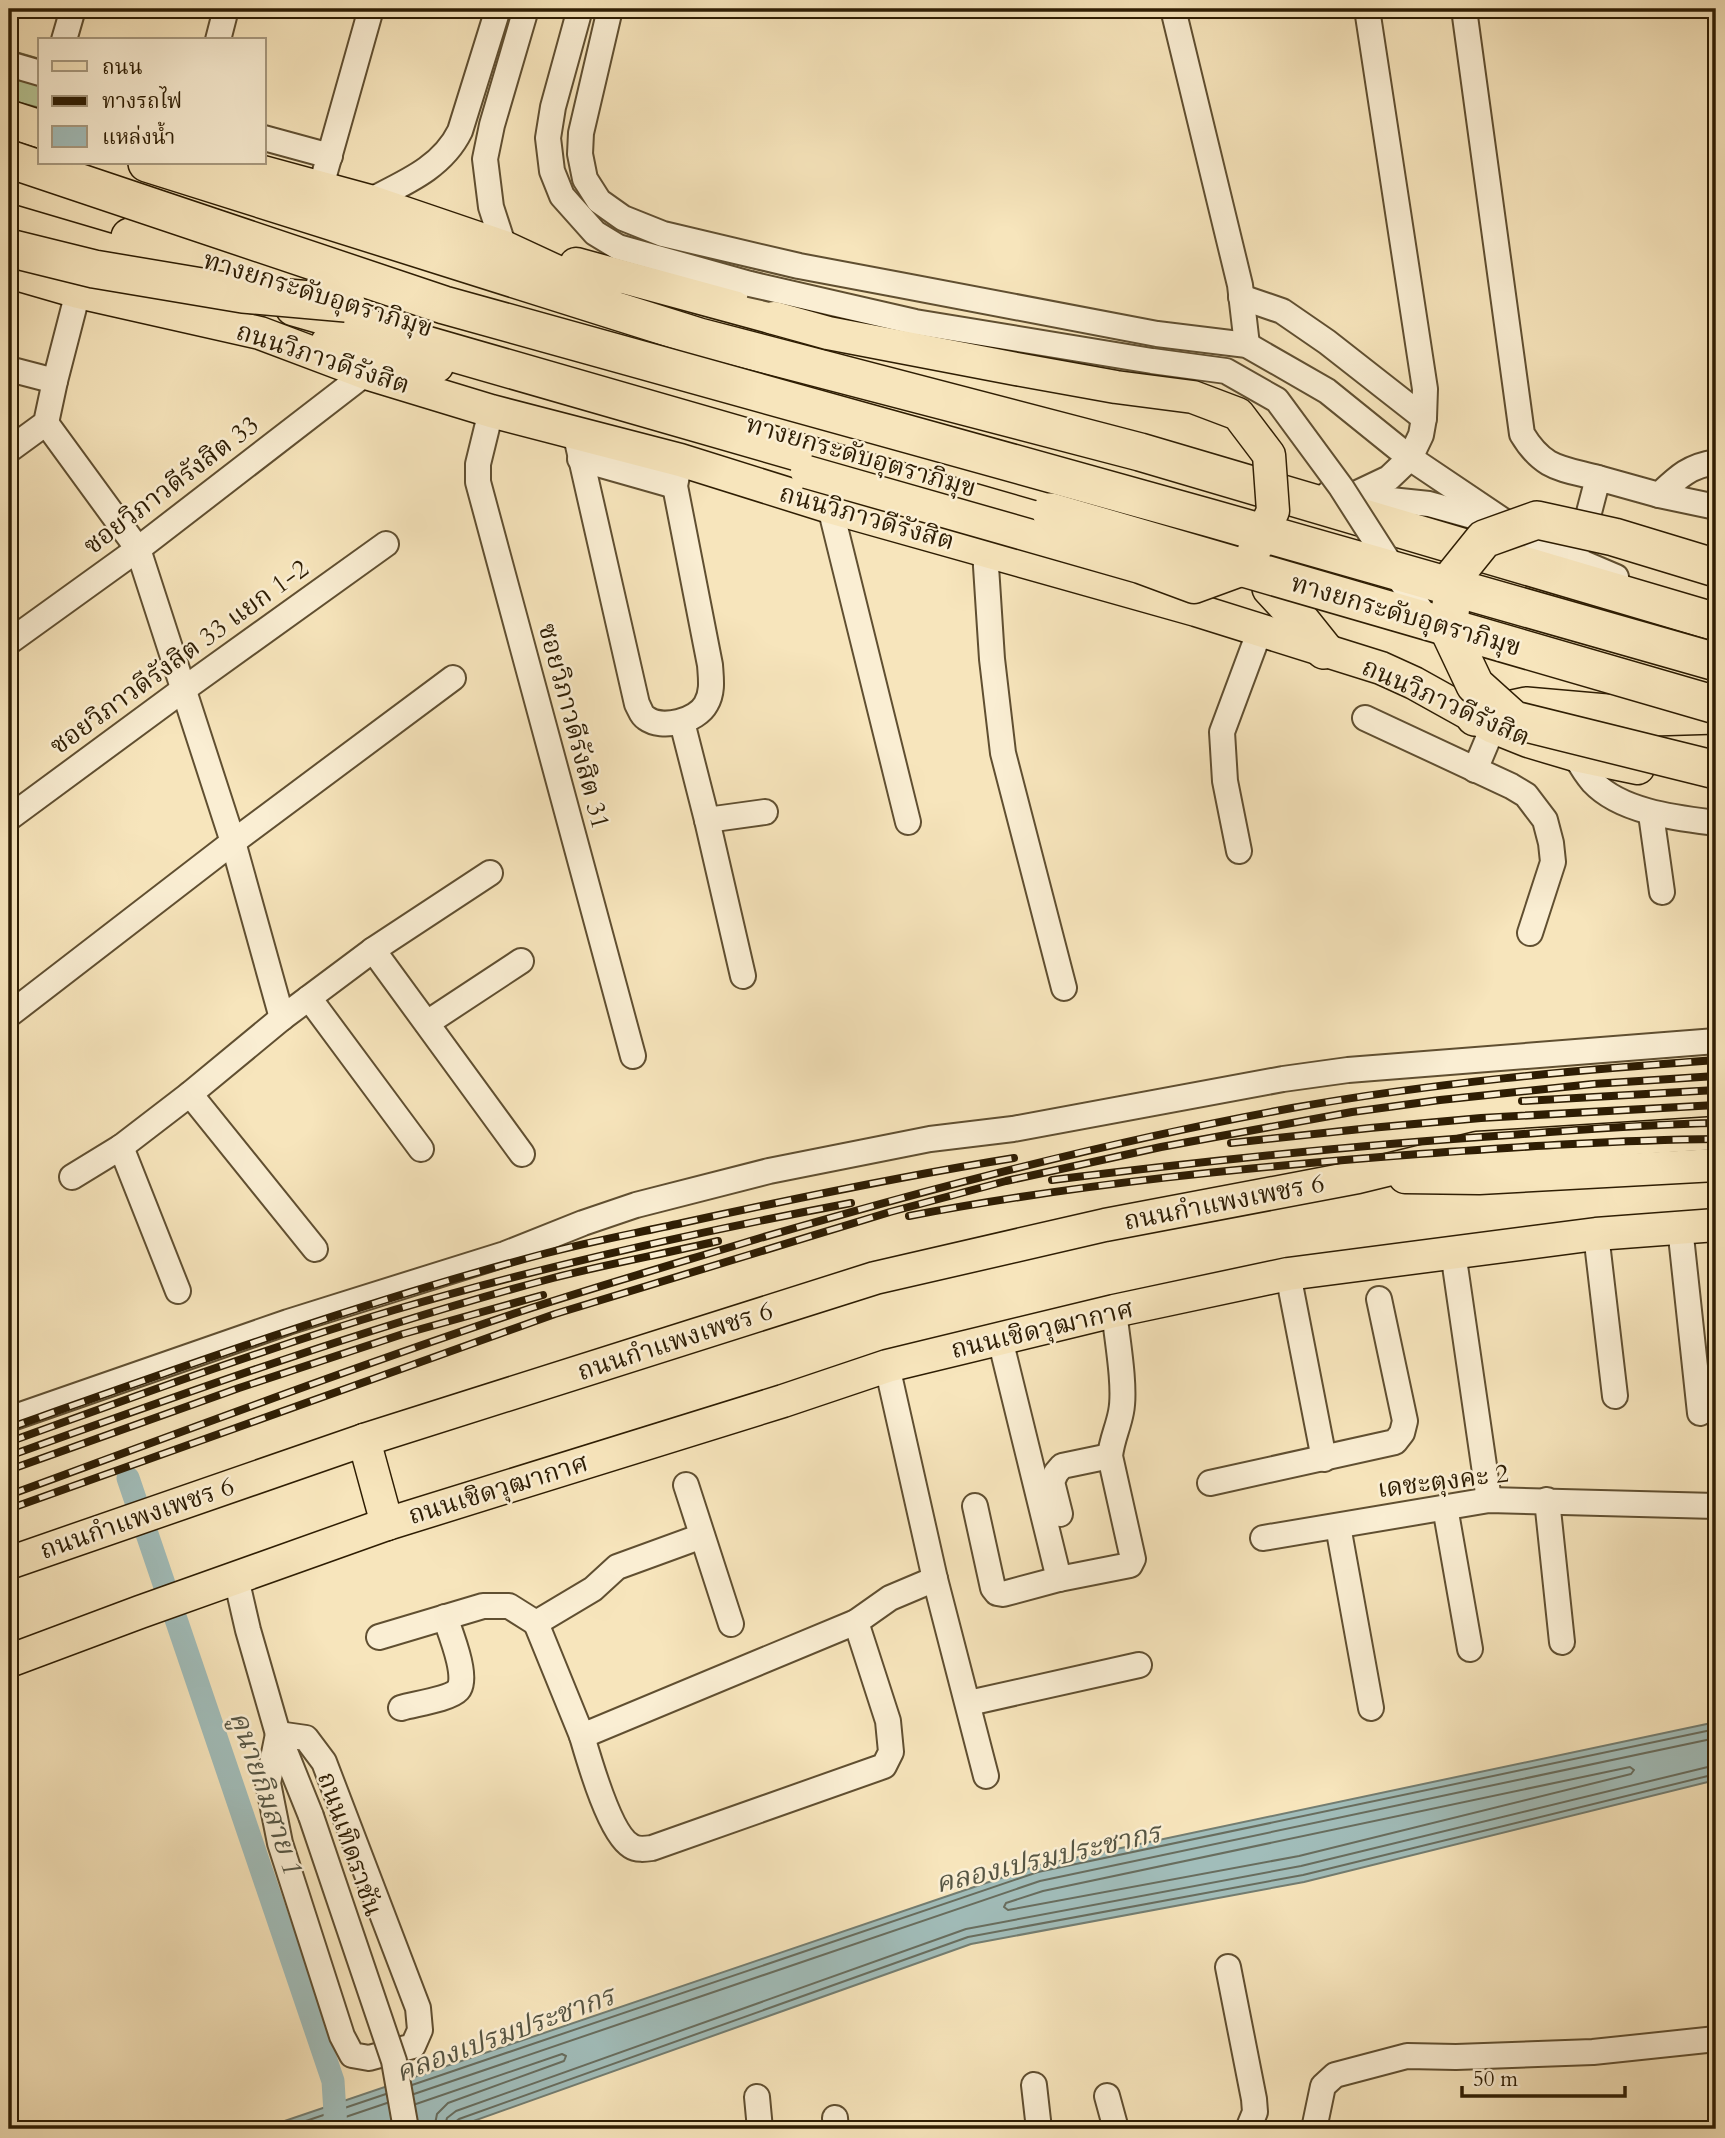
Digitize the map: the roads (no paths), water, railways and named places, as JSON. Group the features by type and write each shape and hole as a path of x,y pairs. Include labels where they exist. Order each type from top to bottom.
{"highway":[{"path":"9,119 38,128"},
{"name":"ทางยกระดับอุตราภิมุข","path":"9,159 444,305 1716,662"},
{"path":"150,164 699,337 1140,452 1716,621"},
{"name":"ทางยกระดับอุตราภิมุข","path":"9,200 1189,553 1716,705"},
{"name":"ถนนวิภาวดีรังสิต","path":"9,223 1716,715"},
{"path":"9,248 94,269 243,294 346,303"},
{"path":"1481,710 1448,628 1455,575 1484,539 1537,520 1615,537 1716,568"},
{"path":"1271,588 1324,650"},
{"path":"1481,710 1526,706 1652,717 1716,715"},
{"path":"1481,710 1716,771"}],"main road":[{"path":"9,105 38,113"},
{"path":"242,164 325,171 369,201 513,251 699,337"},
{"path":"260,333 399,356 639,421 716,446 1140,567 1194,587 1246,568 1273,511 1269,455 1238,414 1193,397 1116,387 828,333 577,264 513,251"},
{"name":"ถนนวิภาวดีรังสิต","path":"9,272 78,292 260,333 366,373 491,411 578,446 678,473 830,507 1260,630 1381,668 1481,710 1528,741 1575,755 1716,786"},
{"path":"366,373 399,356"},
{"name":"ถนนกำแพงเพชร 6","path":"9,1563 364,1440 875,1278 1105,1225 1358,1177 1477,1148 1716,1133"},
{"name":"ถนนกำแพงเพชร 6","path":"1358,1177 1479,1178 1716,1165"},
{"name":"ถนนเชิดวุฒากาศ","path":"9,1661 387,1524 887,1366 1114,1311 1288,1274 1596,1234 1716,1224"},
{"name":"ถนนเชิดวุฒากาศ","path":"364,1440 387,1524"}],"street":[{"path":"65,38 73,9"},
{"path":"219,38 226,9"},
{"path":"266,139 325,171 371,9"},
{"path":"369,201 416,178 455,142 498,9"},
{"path":"513,251 491,207 485,159 492,125 526,9"},
{"path":"580,9 548,138 552,171 562,196 595,233 618,247 750,284 915,322 1226,371 1278,400 1341,487 1481,710 1475,770"},
{"path":"1173,9 1240,285 1247,345"},
{"path":"1351,496 1389,478 1410,458 1421,435 1425,389 1367,9"},
{"path":"1464,9 1522,434 1532,451 1550,465 1659,495 1716,506"},
{"path":"603,11 581,133 580,154 585,179 599,201 623,218 663,234 799,266 1157,334 1247,345 1326,391 1410,458 1511,526 1576,560 1716,621"},
{"path":"9,64 38,72"},
{"path":"9,450 46,422 78,292"},
{"path":"1241,298 1282,311 1327,342 1424,418"},
{"path":"9,369 55,381"},
{"name":"ซอยวิภาวดีรังสิต 33","path":"9,642 138,549 366,373"},
{"name":"ซอยวิภาวดีรังสิต 31","path":"491,411 478,464 478,482 633,1056"},
{"path":"46,422 138,549 233,842 282,1018"},
{"path":"578,446 637,704 643,716 654,722 682,723 705,707 711,692 710,665 678,473"},
{"path":"1140,452 1311,492 1429,505 1511,526"},
{"path":"1659,495 1682,473 1701,464 1716,462"},
{"path":"1576,560 1598,478"},
{"path":"830,507 908,822"},
{"name":"ซอยวิภาวดีรังสิต 33 แยก 1-2","path":"9,818 386,544"},
{"path":"985,551 992,659 1003,753 1064,988"},
{"path":"1239,851 1225,781 1223,732 1260,630"},
{"path":"10,1014 233,842 453,678"},
{"path":"1365,719 1526,795 1545,820 1552,843 1553,862 1530,933"},
{"path":"682,723 743,976"},
{"path":"1575,755 1592,781 1606,793 1651,814 1716,823"},
{"path":"707,820 765,812"},
{"path":"1651,814 1662,892"},
{"path":"72,1177 121,1147 282,1018 373,950 490,873"},
{"path":"373,950 522,1154"},
{"path":"427,1023 521,961"},
{"path":"309,999 421,1149"},
{"path":"9,1419 288,1322 505,1254 636,1205 807,1163 930,1139 1013,1129 1283,1079 1348,1070 1716,1041"},
{"path":"190,1094 315,1249"},
{"path":"121,1147 178,1291"},
{"path":"1680,1227 1700,1413"},
{"path":"1596,1234 1615,1396"},
{"path":"1453,1252 1489,1500"},
{"path":"1288,1274 1324,1459"},
{"path":"1210,1483 1395,1441 1402,1433 1405,1421 1379,1299"},
{"path":"975,1506 993,1588 997,1593 1003,1594 1067,1577 1130,1565 1133,1559 1110,1456 1122,1398 1114,1311"},
{"path":"1000,1339 1067,1577"},
{"path":"887,1366 935,1579 986,1776"},
{"path":"1067,1577 1052,1482 1062,1465 1110,1456"},
{"path":"686,1485 731,1624"},
{"name":"เดชะตุงคะ 2","path":"1264,1538 1489,1500 1716,1506"},
{"path":"1547,1500 1562,1642"},
{"path":"1445,1507 1470,1649"},
{"path":"1338,1526 1371,1709"},
{"path":"536,1623 593,1589 617,1567 702,1536"},
{"name":"ถนนเทิดราชัน","path":"236,1578 278,1734 311,1816 394,2061 406,2129"},
{"path":"582,1736 856,1622 890,1598 935,1579"},
{"path":"379,1637 483,1606 509,1606 536,1623 614,1823 630,1846 642,1849 652,1848 884,1766 891,1752 888,1721 856,1622"},
{"path":"401,1708 450,1695 462,1684 461,1668 445,1617"},
{"path":"969,1703 1139,1665"},
{"path":"278,1734 306,1738 324,1762 418,2008 420,2030 413,2046 369,2058 352,2055 342,2036 280,1843 268,1783 278,1734"},
{"path":"1228,1967 1254,2099 1255,2112 1248,2129"},
{"path":"1314,2129 1323,2086 1335,2075 1407,2056 1594,2053 1716,2039"},
{"path":"1034,2085 1039,2129"},
{"path":"1107,2096 1116,2129"},
{"path":"757,2097 760,2129"}],"water":[{"path":"1716,1722 1716,1780 1304,1882 971,1944 451,2129 261,2129 1036,1866"}],"waterway":[{"name":"คูนายกิมสาย 1","path":"128,1478 333,2081 336,2129"}],"railway":[{"path":"9,1495 327,1379 549,1302 956,1183 1157,1135 1345,1099 1504,1078 1716,1060"},
{"path":"9,1509 555,1314 890,1212 1006,1181 1161,1147 1352,1112 1593,1084 1716,1076"},
{"path":"1522,1101 1716,1090"},
{"path":"1231,1143 1481,1118 1716,1105"},
{"path":"1052,1180 1395,1144 1716,1123"},
{"path":"909,1216 1099,1186 1291,1165 1530,1146 1716,1139"},
{"path":"9,1428 344,1313 547,1253 806,1197 1014,1158"},
{"path":"9,1442 249,1357 450,1294 621,1251 851,1203"},
{"path":"9,1456 211,1384 415,1317 553,1278 718,1241"},
{"path":"9,1470 239,1388 403,1334 543,1295"}],"water label":[{"name":"คลองเปรมประชากร","path":"1048,1858"},
{"name":"คลองเปรมประชากร","path":"505,2034"}]}
